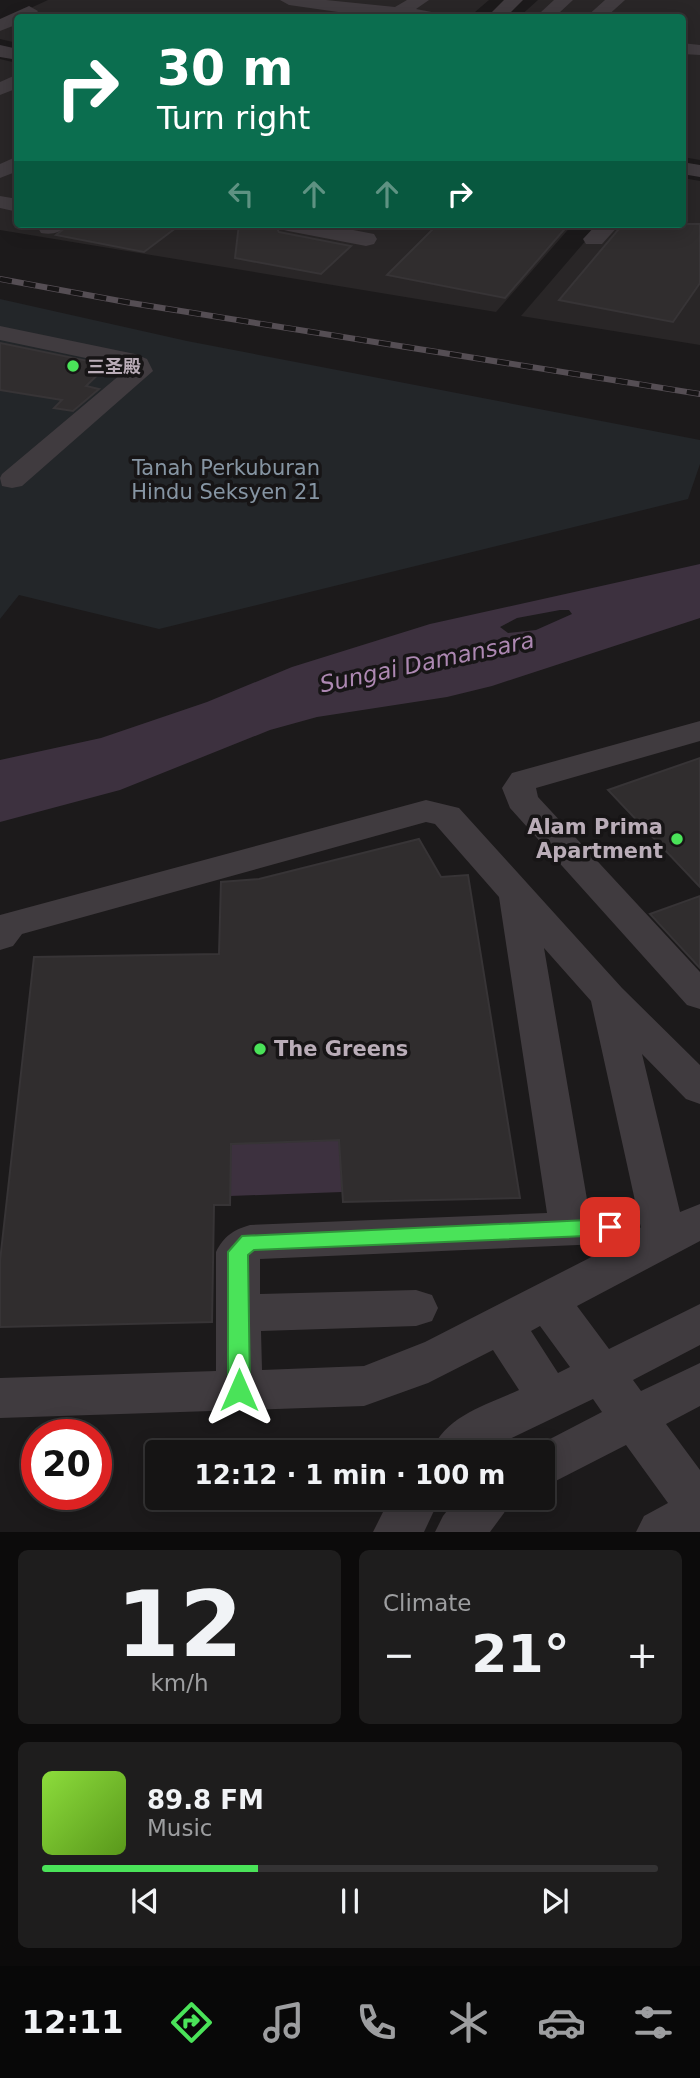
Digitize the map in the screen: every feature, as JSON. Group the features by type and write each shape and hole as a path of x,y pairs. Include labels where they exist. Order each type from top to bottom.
{"street":[{"path":"289,0 411,14"},
{"path":"398,12 420,0"},
{"path":"498,14 514,0"},
{"path":"551,14 550,12 564,0"},
{"path":"598,14 616,0"},
{"path":"0,9 29,6"},
{"path":"331,228 374,232"},
{"path":"348,257 374,232"},
{"path":"0,332 126,359 138,364 140,370 12,480"},
{"path":"700,731 524,780 519,789 522,800 700,996"},
{"path":"0,937 9,925 426,811 447,816 609,997 700,1090"},
{"path":"517,895 571,1228"},
{"path":"609,997 665,1239"},
{"path":"239,1390 238,1252 250,1242 610,1227 628,1242 665,1239"},
{"path":"0,1398 364,1386 398,1377 548,1302 665,1239"},
{"path":"548,1302 700,1509 661,1532"},
{"path":"239,1313 416,1308"},
{"path":"467,1440 474,1433 602,1374 700,1323"},
{"path":"501,1325 527,1361 548,1399"},
{"path":"555,1460 700,1382"},
{"path":"398,1532 410,1510"},
{"path":"460,1532 477,1510"}],"shaded area":[{"path":"48,0 489,0 473,14 17,14"},
{"path":"538,0 700,0 700,160 686,158 686,14 522,14"},
{"path":"14,16 14,42 0,39 0,22"},
{"path":"0,59 14,62 14,228 570,228 496,312 0,230"},
{"path":"686,179 700,181 700,345 521,316 597,228 686,228"}],"green space":[{"name":"Tanah Perkuburan Hindu Seksyen 21","path":"0,299 187,341 700,440 700,464 688,499 159,629 19,595 0,619"}],"water":[{"name":"Sungai Damansara","path":"700,564 700,618 492,686 447,697 317,717 270,730 120,790 0,822 0,760 101,738 207,702 292,667 430,624","holes":["569,610 572,614 536,630 508,633 500,627 517,618"]},
{"path":"339,1140 342,1192 230,1196 231,1144"}],"building":[{"path":"686,224 700,224 700,283 673,322 559,300 620,228 686,228"},
{"path":"65,228 176,228 144,252 56,235"},
{"path":"239,228 276,228 279,232 351,246 321,274 235,258"},
{"path":"434,228 566,228 505,298 387,275"},
{"path":"0,343 108,365 86,386 99,389 73,411 54,408 62,400 0,390"},
{"name":"Alam Prima Apartment","path":"700,758 700,887 608,790"},
{"name":"The Greens","path":"419,839 441,877 468,875 520,1198 343,1202 339,1140 231,1144 230,1205 214,1205 212,1322 0,1327 0,1261 34,957 219,954 221,882 259,879"},
{"path":"700,896 700,968 650,914"}],"railway":[{"path":"0,279 131,303 700,394"}],"place":[{"name":"三圣殿","path":"73,366"},
{"name":"Alam Prima Apartment","path":"677,839"},
{"name":"The Greens","path":"260,1049"}],"route":[{"path":"239,1390 238,1252 250,1242 610,1227"}]}
